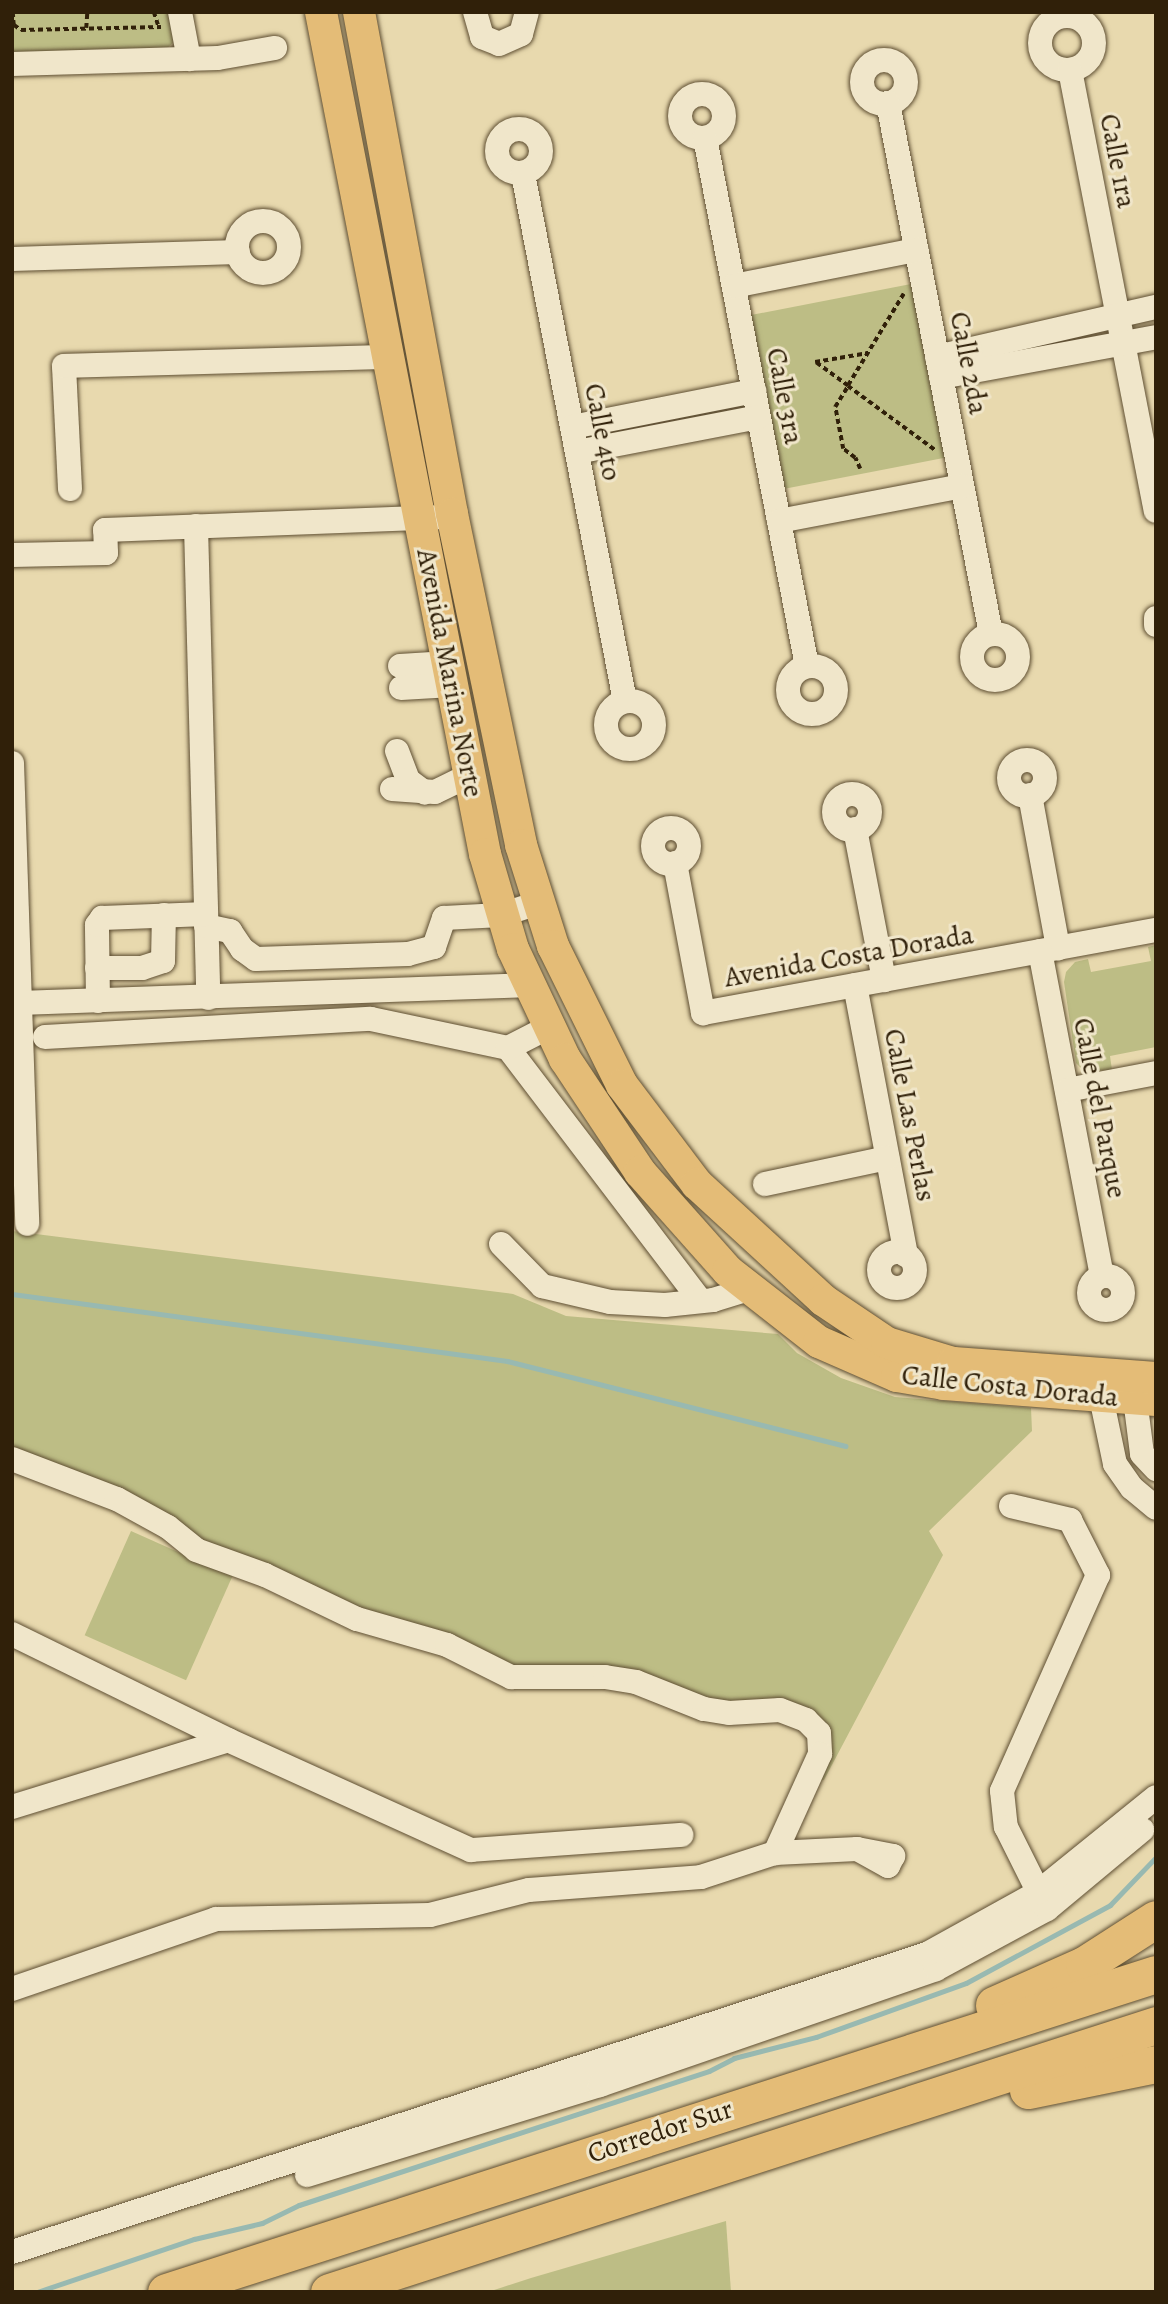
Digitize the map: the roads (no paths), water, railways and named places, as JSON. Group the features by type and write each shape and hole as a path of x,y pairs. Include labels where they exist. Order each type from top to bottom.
{"highway":[{"path":"819,2080 1084,1965 1156,1919"},
{"name":"Corredor Sur","path":"166,2292 1156,1973"},
{"name":"Corredor Sur","path":"329,2292 1156,2025"},
{"path":"791,2141 1156,2064"}],"main road":[{"name":"Avenida Marina Norte","path":"321,12 470,775 501,915 529,985 565,1059 640,1172 738,1280"},
{"name":"Avenida Marina Norte","path":"359,12 452,514 520,845 573,991 622,1085 697,1184 755,1241"},
{"path":"344,121 378,115"},
{"path":"738,1280 755,1241"},
{"name":"Calle Costa Dorada","path":"755,1241 823,1300 887,1343 917,1354 980,1366 1149,1392"},
{"name":"Calle Costa Dorada","path":"738,1280 819,1342 856,1362 897,1376 1101,1397 1149,1392"}],"street":[{"path":"180,12 189,60"},
{"path":"475,12 482,37 499,44 521,34 527,12"},
{"path":"12,64 189,60 275,47"},
{"name":"Calle 1ra","path":"1070,70 1156,511"},
{"name":"Calle 2da","path":"888,103 991,634"},
{"name":"Calle 3ra","path":"705,138 807,666"},
{"name":"Calle 4to","path":"523,173 625,701"},
{"path":"734,286 916,250"},
{"path":"12,259 238,252"},
{"path":"1121,331 1156,307"},
{"path":"939,367 1121,331 1156,337"},
{"path":"70,489 64,366 389,357"},
{"path":"572,427 754,391"},
{"path":"577,452 759,417"},
{"path":"779,521 962,486"},
{"path":"12,555 106,553 105,530 419,519 452,514"},
{"path":"196,526 208,998"},
{"path":"1156,618 1156,625"},
{"path":"400,677 450,674"},
{"path":"397,751 408,780 425,793"},
{"path":"12,763 27,1224"},
{"path":"392,789 425,793 443,790 470,775"},
{"name":"Calle del Parque","path":"1030,795 1067,1090 1102,1276"},
{"path":"855,829 884,980"},
{"name":"Avenida Costa Dorada","path":"675,863 703,1013 1156,930"},
{"path":"98,1001 97,925 102,918 164,915 206,920 230,931 242,949 256,959 427,950 434,947 444,918 501,915 539,903"},
{"path":"97,968 142,968 163,961 164,915"},
{"path":"363,955 365,991"},
{"path":"19,1003 529,985"},
{"name":"Calle Las Perlas","path":"855,985 906,1255"},
{"path":"45,1038 371,1019 508,1048 549,1027"},
{"path":"508,1048 700,1300"},
{"path":"1067,1090 1156,1073"},
{"path":"765,1184 887,1158"},
{"path":"500,1244 542,1286 610,1302 664,1305 700,1300 738,1280"},
{"path":"1149,1392 1142,1454 1156,1469"},
{"path":"1101,1397 1115,1464 1132,1488 1154,1505"},
{"path":"12,1458 126,1503 196,1550 265,1575 358,1619 447,1645 511,1677 605,1677 636,1682 704,1709 729,1713 780,1710 806,1720 819,1733 820,1754 775,1853"},
{"path":"1011,1506 1070,1520 1098,1575 1002,1791 1006,1827 1042,1901"},
{"path":"12,1634 228,1740 471,1850 681,1835"},
{"path":"12,1807 228,1740"},
{"path":"12,2252 927,1954 1042,1901 1156,1797"},
{"path":"12,2269 600,2085 936,1969 1042,1901 1156,1818"},
{"path":"12,1989 216,1919 430,1915 529,1890 701,1877 775,1853 857,1849"}],"waterway":[{"path":"12,1294 507,1361 845,1446"},
{"path":"37,2292 194,2239 262,2223 299,2205 709,2071 734,2058 816,2037 966,1983 1110,1905 1156,1857"}]}
